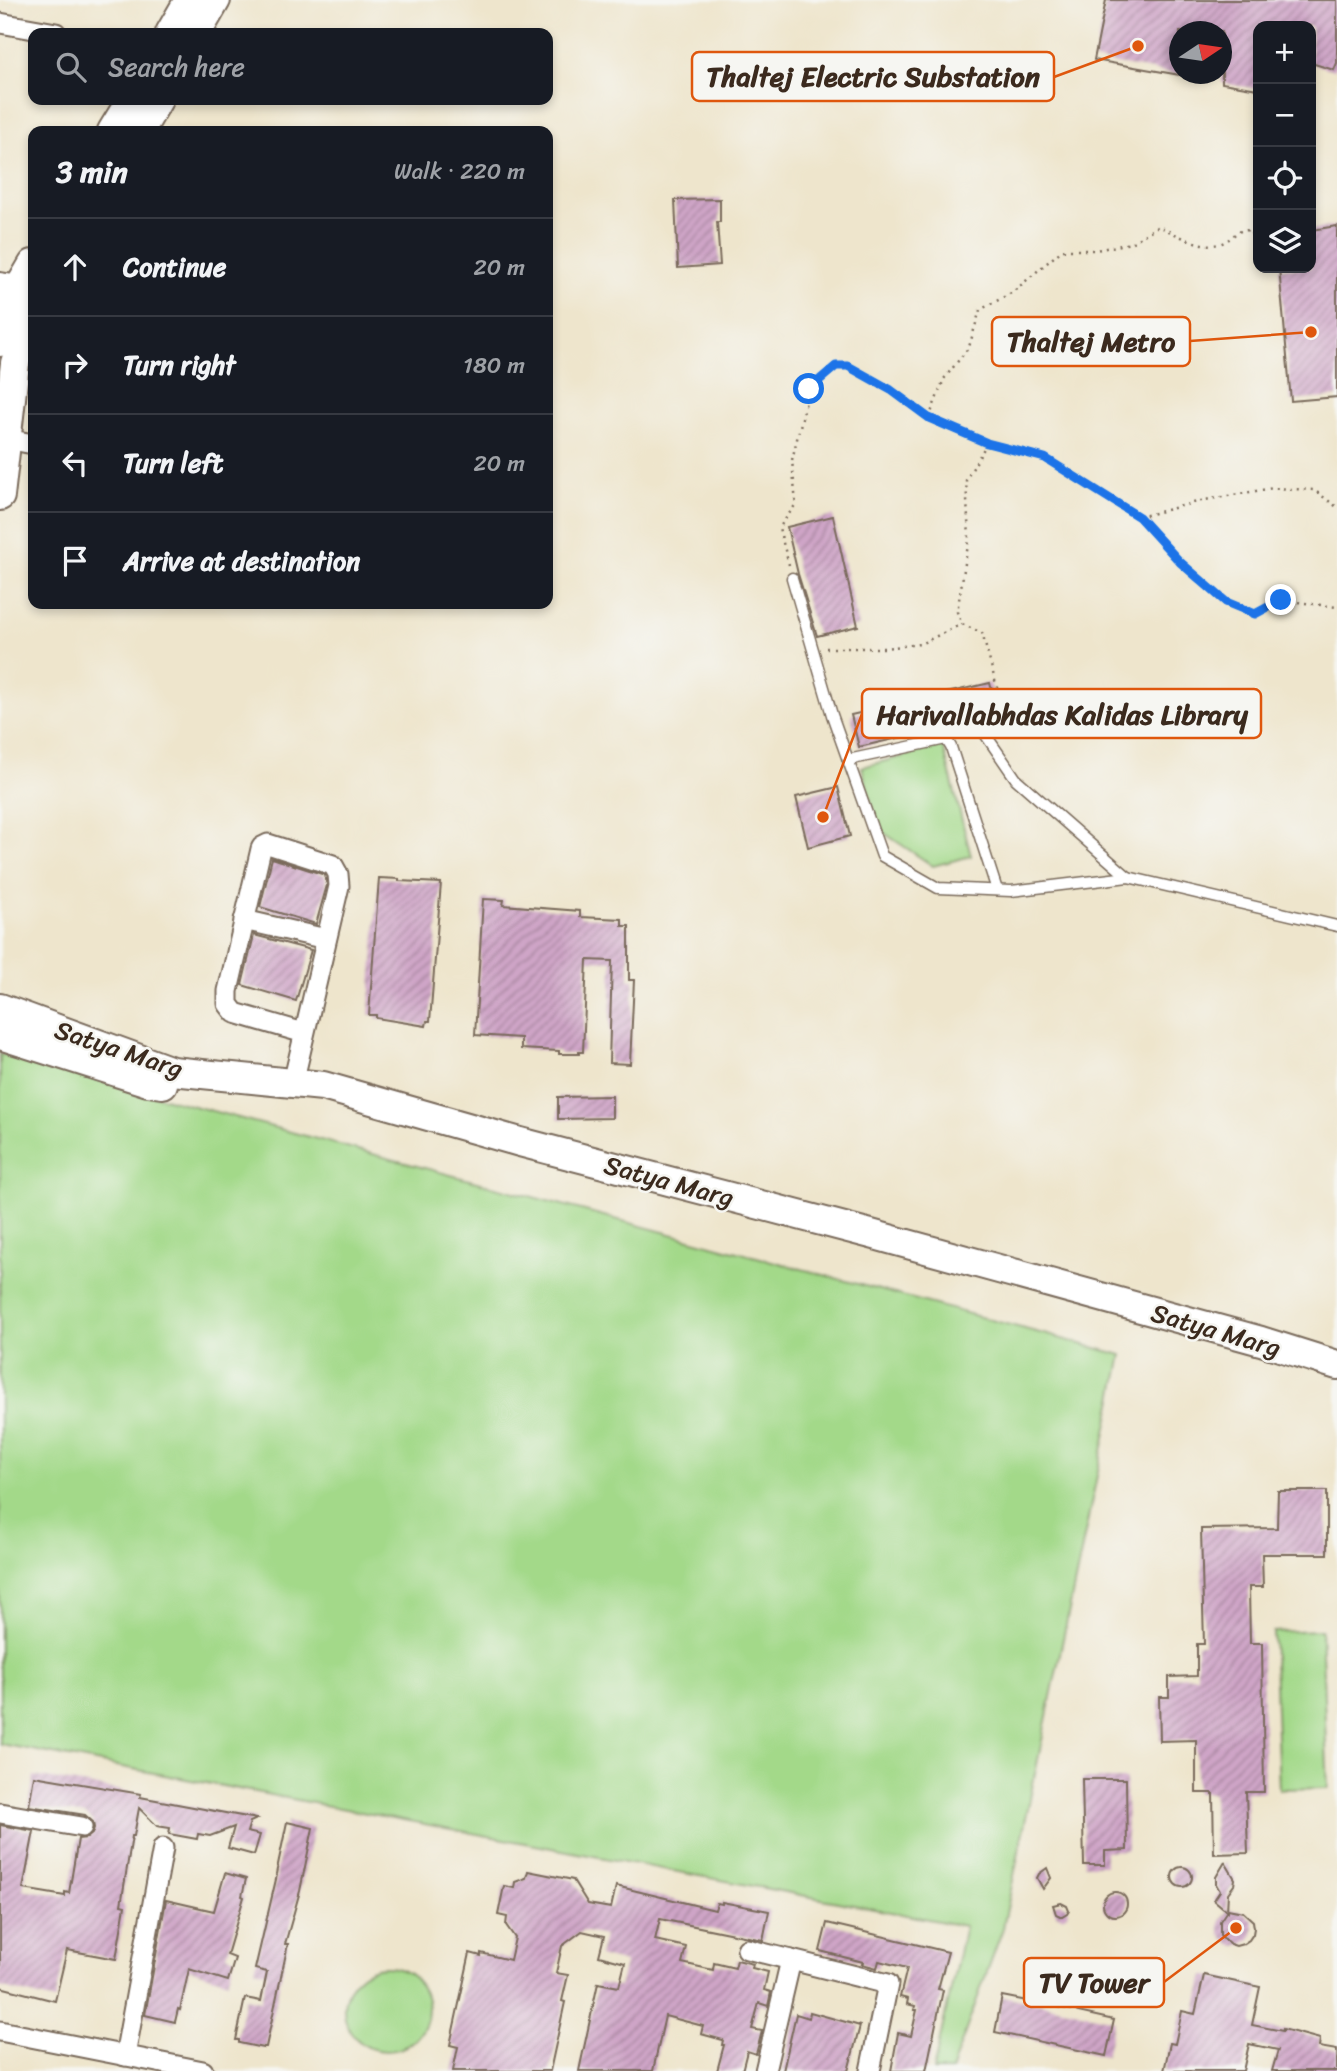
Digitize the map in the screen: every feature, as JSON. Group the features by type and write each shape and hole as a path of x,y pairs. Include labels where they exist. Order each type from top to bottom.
{"main road":[{"path":"173,28 189,0"},
{"path":"200,28 216,0"},
{"path":"116,126 128,105"},
{"path":"143,126 155,105"},
{"path":"0,342 9,305 24,288"},
{"path":"0,496 20,442 15,363 24,288"},
{"name":"Satya Marg","path":"0,1008 172,1071 323,1086 424,1124 1337,1385"},
{"name":"Satya Marg","path":"0,1035 148,1082 312,1101 520,1142 939,1252 1261,1341 1337,1365"}],"street":[{"path":"0,23 28,28"},
{"path":"293,1083 339,886 338,874 333,865 268,844 261,849 228,990 228,1004 235,1013 304,1033"},
{"path":"244,920 326,939"},
{"path":"0,1812 82,1827"},
{"path":"125,2056 163,1848"},
{"path":"747,1949 888,1984 870,2071"},
{"path":"765,2071 791,1960"},
{"path":"0,2031 204,2071"}],"lane":[{"path":"792,578 832,715 882,856 938,888 1011,891 1128,877 1337,926"},
{"path":"983,731 1016,779 1128,877"},
{"path":"848,760 946,739 951,747 997,890"}],"path":[{"path":"929,418 944,379 969,347 981,310 1013,292 1062,250 1096,250 1131,243 1158,226 1202,245 1225,242 1237,231 1250,230 1253,237"},
{"path":"792,578 779,528 796,504 792,460 809,389 836,366 848,366 891,390 929,418 987,443 1045,458 1139,517 1180,562 1226,602 1255,614 1281,600 1337,607"},
{"path":"987,443 966,480 969,539 957,612 962,624 982,633 1001,702 996,750"},
{"path":"1139,517 1205,500 1273,488 1314,490 1337,508"},
{"path":"813,648 884,649 920,643 962,624"}],"green space":[{"path":"943,746 971,856 933,866 878,829 862,767"},
{"path":"0,1054 1122,1355 1003,1928 951,2071 933,2071 965,1926 0,1744"},
{"path":"1321,1630 1328,1788 1279,1789 1273,1632"},
{"path":"386,1967 409,1974 421,1986 428,2009 421,2032 409,2044 386,2051 363,2044 351,2032 344,2009 351,1986 363,1974"}],"building":[{"path":"1106,0 1337,0 1337,63 1334,70 1316,65 1316,21 1253,21 1253,88 1228,84 1232,84 1232,21 1169,21 1169,73 1094,60"},
{"path":"720,199 720,222 717,222 720,265 678,268 675,200"},
{"path":"1337,226 1337,397 1291,401 1279,273 1316,273 1316,229"},
{"path":"833,516 858,626 817,636 787,527"},
{"path":"990,683 998,715 859,747 851,715"},
{"path":"838,787 850,836 808,847 796,797"},
{"path":"272,858 325,875 327,885 316,924 260,907"},
{"path":"379,878 441,883 430,1021 427,1021 426,1026 369,1015"},
{"path":"483,899 504,900 503,905 580,911 580,917 622,919 622,926 629,926 629,980 634,980 630,1064 609,1063 612,961 587,960 583,1052 559,1054 559,1051 521,1049 521,1038 475,1035"},
{"path":"254,935 311,950 296,1001 242,985"},
{"path":"612,1096 612,1118 558,1119 558,1097"},
{"path":"1278,1491 1327,1491 1327,1554 1262,1554 1263,1587 1249,1587 1250,1643 1262,1643 1264,1792 1246,1792 1248,1853 1214,1854 1213,1793 1196,1793 1196,1740 1160,1741 1159,1697 1169,1697 1169,1677 1197,1676 1197,1644 1204,1644 1201,1529 1277,1528"},
{"path":"34,1776 141,1794 140,1797 257,1819 250,1822 247,1832 260,1835 254,1855 228,1848 234,1827 210,1836 198,1834 197,1839 169,1834 170,1828 157,1826 139,1808 121,1905 125,1906 116,1959 67,1950 55,2001 0,1987 0,1825 34,1831 23,1889 65,1896 65,1892 69,1893 78,1839 87,1838 94,1828 93,1822 85,1815 29,1806"},
{"path":"1082,1779 1126,1779 1127,1850 1105,1851 1105,1865 1084,1865"},
{"path":"287,1822 313,1828 300,1891 285,1944 288,1944 266,2047 263,2048 236,2040 245,1998 261,2001 267,1972 255,1969"},
{"path":"1225,1862 1235,1879 1228,1893 1227,1911 1214,1900 1220,1891 1216,1877"},
{"path":"1182,1867 1189,1870 1192,1877 1189,1884 1182,1887 1175,1884 1172,1877 1175,1870"},
{"path":"1047,1868 1051,1878 1043,1889 1037,1878"},
{"path":"528,1871 573,1880 588,1904 611,1908 616,1886 715,1910 717,1903 722,1902 769,1911 763,1940 660,1919 655,1940 686,1947 682,1963 713,1970 714,1963 735,1968 737,1960 768,1972 764,1990 771,1992 768,2006 759,2003 752,2029 762,2031 756,2054 747,2051 742,2071 717,2071 723,2040 701,2034 703,2026 665,2016 653,2071 579,2071 598,1983 619,1987 625,1963 599,1956 604,1936 582,1931 562,1946 556,1973 568,1975 550,2071 453,2071 458,2047 450,2045 470,1953 510,1960 515,1938 506,1925 507,1917 498,1915 504,1886 514,1888 515,1882 526,1878"},
{"path":"225,1873 246,1879 244,1897 227,1955 235,1958 228,1981 189,1969 175,2022 145,2015 166,1900 214,1911"},
{"path":"1115,1892 1123,1896 1127,1904 1123,1912 1115,1916 1107,1912 1103,1904 1107,1896"},
{"path":"1061,1903 1067,1906 1069,1911 1062,1917 1056,1914 1053,1905"},
{"path":"1228,1909 1243,1912 1253,1921 1253,1934 1243,1944 1230,1944 1220,1935 1220,1921"},
{"path":"827,1923 948,1952 938,1989 943,1990 926,2071 891,2071 898,2033 911,2036 917,2010 914,2010 915,2006 907,2004 908,1999 900,1997 907,1968 879,1961 877,1968 820,1951"},
{"path":"1204,1975 1260,1987 1252,2025 1283,2029 1320,2039 1319,2047 1337,2050 1337,2071 1272,2071 1278,2050 1249,2044 1243,2071 1164,2071 1170,2043 1175,2044 1182,2011 1195,2014"},
{"path":"1002,1996 1114,2020 1106,2056 995,2032"},
{"path":"810,2012 860,2026 848,2071 783,2071 796,2014 809,2018"}],"place":[{"name":"Thaltej Electric Substation","path":"1138,46"},
{"name":"Thaltej Metro","path":"1311,332"},
{"name":"Harivallabhdas Kalidas Library","path":"823,817"},
{"name":"TV Tower","path":"1236,1928"}],"route":[{"path":"809,389 836,366 848,366 891,390 929,418 987,443 1045,458 1115,501 1139,517 1180,562 1226,602 1255,614 1281,600"}]}
